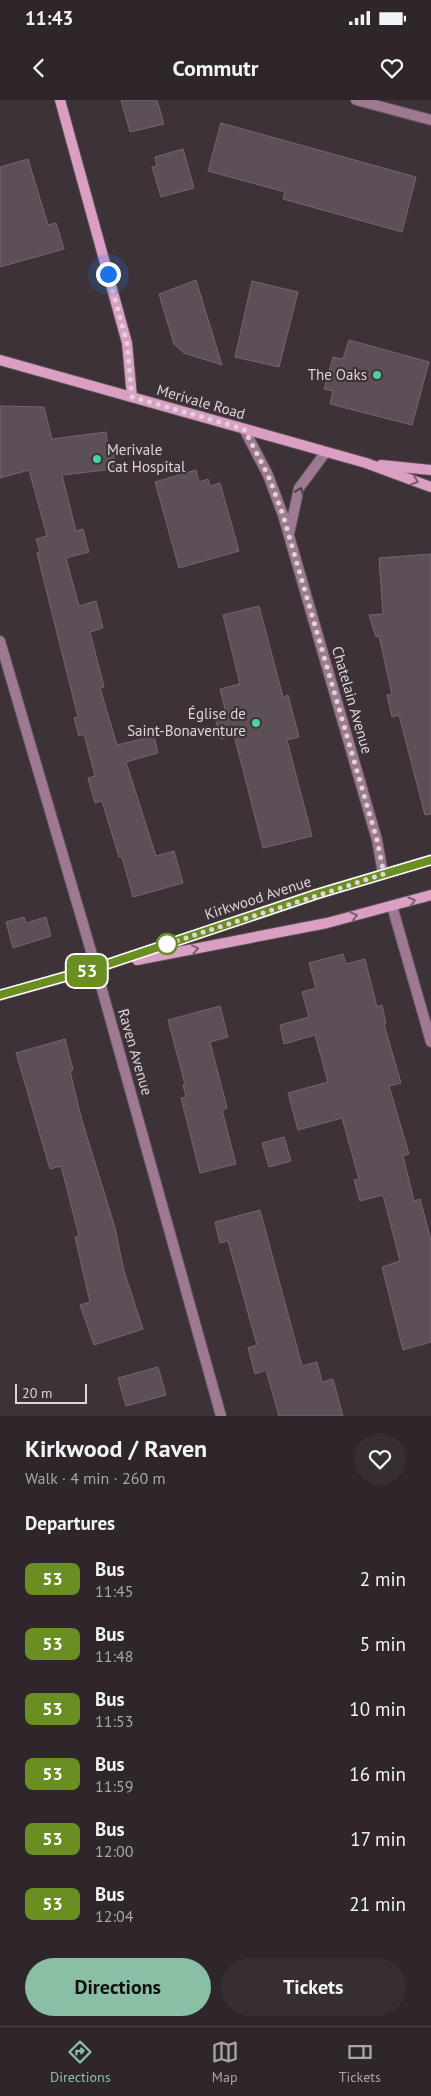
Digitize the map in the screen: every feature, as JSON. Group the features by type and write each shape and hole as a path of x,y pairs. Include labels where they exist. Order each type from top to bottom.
{"main road":[{"path":"60,100 127,343 132,397"},
{"name":"Merivale Road","path":"0,360 366,463 431,487"},
{"name":"Merivale Road","path":"366,463 431,470"},
{"name":"Kirkwood Avenue","path":"0,995 96,968 431,860"},
{"name":"Kirkwood Avenue","path":"96,968 327,922 431,895"}],"street":[{"path":"356,100 431,120"},
{"name":"Chatelain Avenue","path":"244,429 268,475 288,535 377,840 384,874"},
{"name":"Chatelain Avenue","path":"288,535 299,488 325,453"},
{"name":"Raven Avenue","path":"0,640 96,968 222,1416"},
{"path":"392,906 431,1042"}],"building":[{"path":"121,100 157,100 164,124 130,132"},
{"path":"221,123 416,177 402,232 283,199 285,192 208,171"},
{"path":"183,149 194,188 161,197 152,167 157,166 155,157"},
{"path":"28,159 48,225 56,223 64,249 0,267 0,167"},
{"path":"196,280 222,365 184,353 174,344 159,294"},
{"path":"252,281 298,292 279,367 235,357"},
{"name":"The Oaks","path":"349,340 429,362 412,425 330,404 333,391 324,389 333,357 343,359"},
{"path":"0,406 44,407 52,439 106,432 108,447 113,448 115,469 62,475 76,531 83,529 89,552 66,558 79,606 96,601 103,628 90,632 104,687 100,688 117,745 154,736 158,753 126,762 156,856 174,851 183,883 133,897 122,857 119,857 102,801 95,803 88,778 95,776 84,734 79,736 74,718 78,717 37,553 40,552 36,539 47,536 29,470 0,478"},
{"path":"196,470 199,482 208,479 210,486 220,483 239,551 179,568 155,482"},
{"path":"431,554 431,814 425,815 399,715 392,717 387,695 392,694 379,636 376,637 369,615 383,614 379,558"},
{"name":"Église de Saint-Bonaventure","path":"259,606 283,697 288,695 299,737 287,740 312,836 263,848 234,735 221,739 213,712 225,709 220,689 240,684 223,615"},
{"path":"24,917 26,923 46,917 51,936 13,948 6,922"},
{"path":"343,954 346,964 365,959 377,1007 382,1005 386,1023 384,1024 401,1083 389,1086 409,1154 403,1156 414,1201 420,1199 431,1240 431,1342 403,1350 382,1267 400,1261 383,1195 360,1201 354,1180 359,1179 342,1118 298,1130 288,1093 328,1082 315,1035 284,1044 280,1025 309,1017 302,992 316,988 309,963"},
{"path":"220,1006 228,1037 210,1042 227,1108 222,1110 236,1164 200,1173 181,1098 186,1097 183,1085 185,1084 168,1020"},
{"path":"65,1039 73,1070 70,1071 81,1117 115,1228 124,1271 143,1329 94,1345 80,1305 90,1302 75,1237 79,1236 61,1166 50,1169 16,1053"},
{"path":"284,1137 291,1161 269,1167 262,1143"},
{"path":"260,1210 302,1366 317,1362 322,1382 333,1379 343,1416 279,1416 266,1370 255,1374 248,1348 257,1345 228,1241 220,1243 215,1222"},
{"path":"158,1367 166,1395 126,1406 118,1378"}],"bus line":[{"name":"53","path":"0,995 96,968 317,894 431,860"}],"place":[{"name":"The Oaks","path":"377,375"},
{"name":"Merivale Cat Hospital","path":"97,459"},
{"name":"Église de Saint-Bonaventure","path":"256,723"}],"route":[{"path":"108,274 127,343 132,397 244,429 268,475 283,515 377,840 384,874 317,894 167,944"}]}
